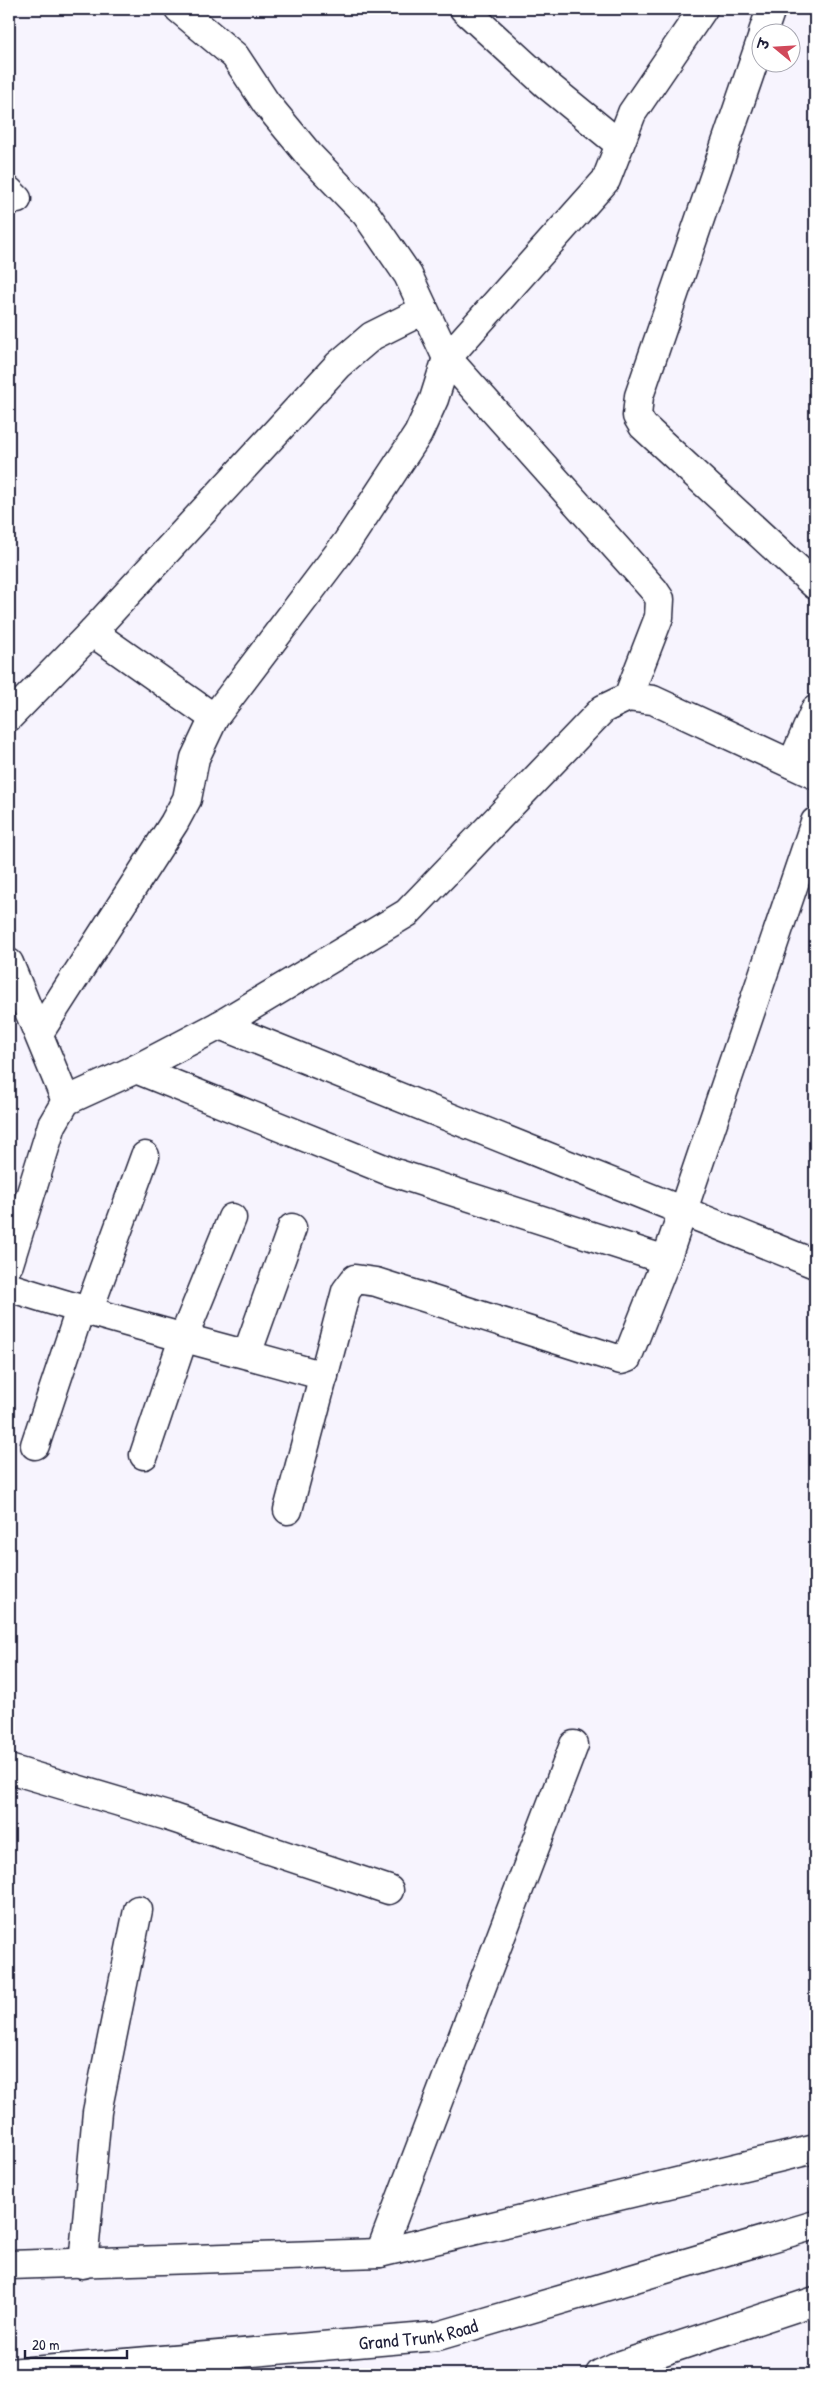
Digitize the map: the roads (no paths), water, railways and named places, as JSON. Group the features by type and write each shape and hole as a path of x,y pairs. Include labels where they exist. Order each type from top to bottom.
{"main road":[{"path":"179,9 235,56 266,103 309,155 366,214 408,275 447,358 660,599 659,617 628,697"},
{"path":"464,9 547,85 619,144"},
{"path":"39,1032 174,823 187,799 197,752 214,718 347,542 418,434 434,399 447,358 606,180 626,125 638,102 703,9"},
{"path":"766,22 771,9"},
{"path":"752,67 640,396 637,416 643,426 815,585"},
{"path":"9,717 92,632 338,365 372,336 424,310"},
{"path":"92,632 214,718"},
{"path":"9,1264 52,1125 66,1101 136,1069 220,1025 407,913 603,709 628,697 653,700 804,770 815,710"},
{"path":"288,1510 346,1291 356,1279 376,1282 624,1360 666,1260 815,822"},
{"path":"9,963 18,1007 39,1032 66,1101"},
{"path":"220,1025 815,1264"},
{"path":"136,1069 390,1171 666,1260"},
{"path":"35,1445 84,1311 146,1156"},
{"path":"144,1455 184,1336 232,1218"},
{"path":"246,1354 292,1228"},
{"path":"9,1287 84,1311 184,1336 324,1376"},
{"path":"380,2252 574,1745"},
{"path":"9,1769 167,1816 389,1890"},
{"path":"83,2264 97,2112 138,1910"},
{"path":"9,2265 83,2264 380,2252 815,2149"},
{"name":"Grand Trunk Road","path":"9,2373 438,2336 815,2225"},
{"path":"600,2374 615,2367 815,2301"}]}
